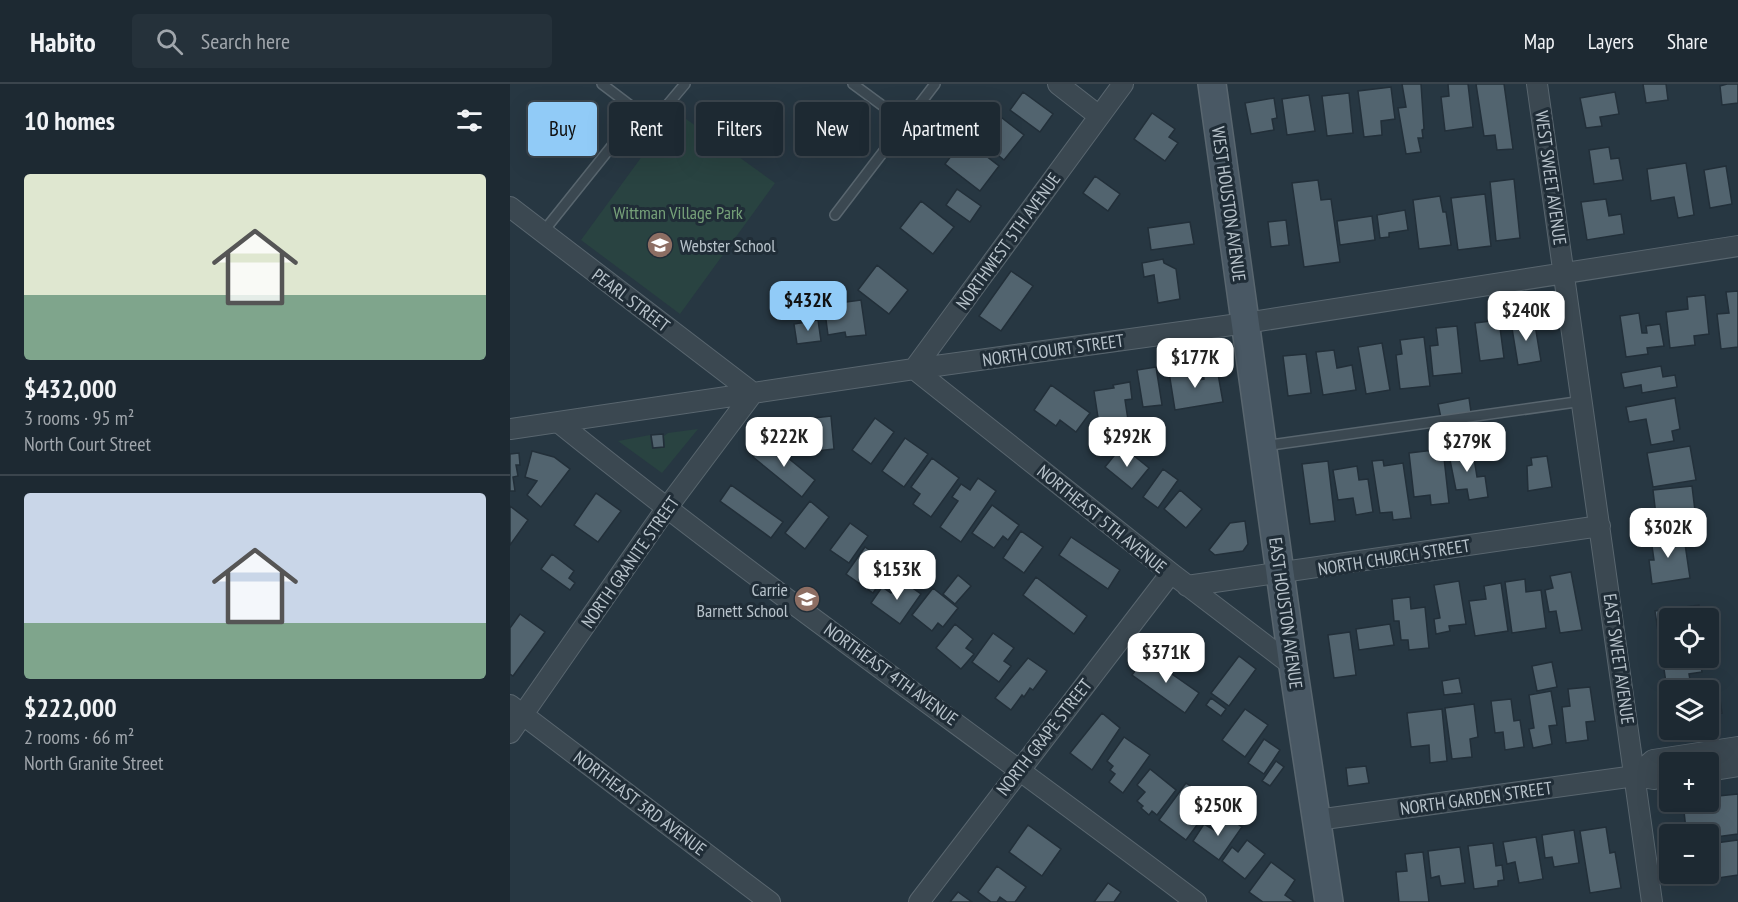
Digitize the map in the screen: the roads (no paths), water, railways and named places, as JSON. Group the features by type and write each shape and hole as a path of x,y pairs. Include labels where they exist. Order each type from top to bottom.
{"main road":[{"name":"WEST HOUSTON AVENUE","path":"1212,84 1246,323"},
{"name":"EAST HOUSTON AVENUE","path":"1246,323 1293,666 1329,902"}],"street":[{"path":"1058,84 1099,116"},
{"name":"NORTHWEST 5TH AVENUE","path":"914,369 1123,84"},
{"name":"WEST SWEET AVENUE","path":"1537,84 1565,273"},
{"name":"PEARL STREET","path":"510,207 753,393"},
{"name":"NORTH COURT STREET","path":"510,429 1246,323 1738,246"},
{"name":"EAST SWEET AVENUE","path":"1565,273 1652,902"},
{"name":"NORTHEAST 5TH AVENUE","path":"914,369 1187,586 1293,666"},
{"name":"NORTH GRANITE STREET","path":"510,733 517,710 753,393"},
{"name":"NORTHEAST 4TH AVENUE","path":"558,422 666,509 1019,768 1196,902"},
{"name":"NORTH CHURCH STREET","path":"1187,586 1600,526"},
{"name":"NORTH GRAPE STREET","path":"919,902 1019,768 1171,573"},
{"name":"NORTHEAST 3RD AVENUE","path":"517,710 770,902"},
{"name":"NORTH GARDEN STREET","path":"1635,776 1653,760 1738,747"},
{"path":"1719,769 1738,766"},
{"name":"NORTH GARDEN STREET","path":"1317,820 1635,776 1659,778"}],"lane":[{"path":"602,84 626,102"},
{"path":"670,102 685,84"},
{"path":"853,84 881,105"},
{"path":"922,102 935,84"},
{"path":"543,232 609,150"},
{"path":"835,215 881,155"},
{"path":"1263,446 1583,401"}],"place":[{"name":"Webster School","path":"660,245"},
{"name":"Carrie Barnett School","path":"807,599"}],"park label":[{"name":"Wittman Village Park","path":"678,212"}]}
